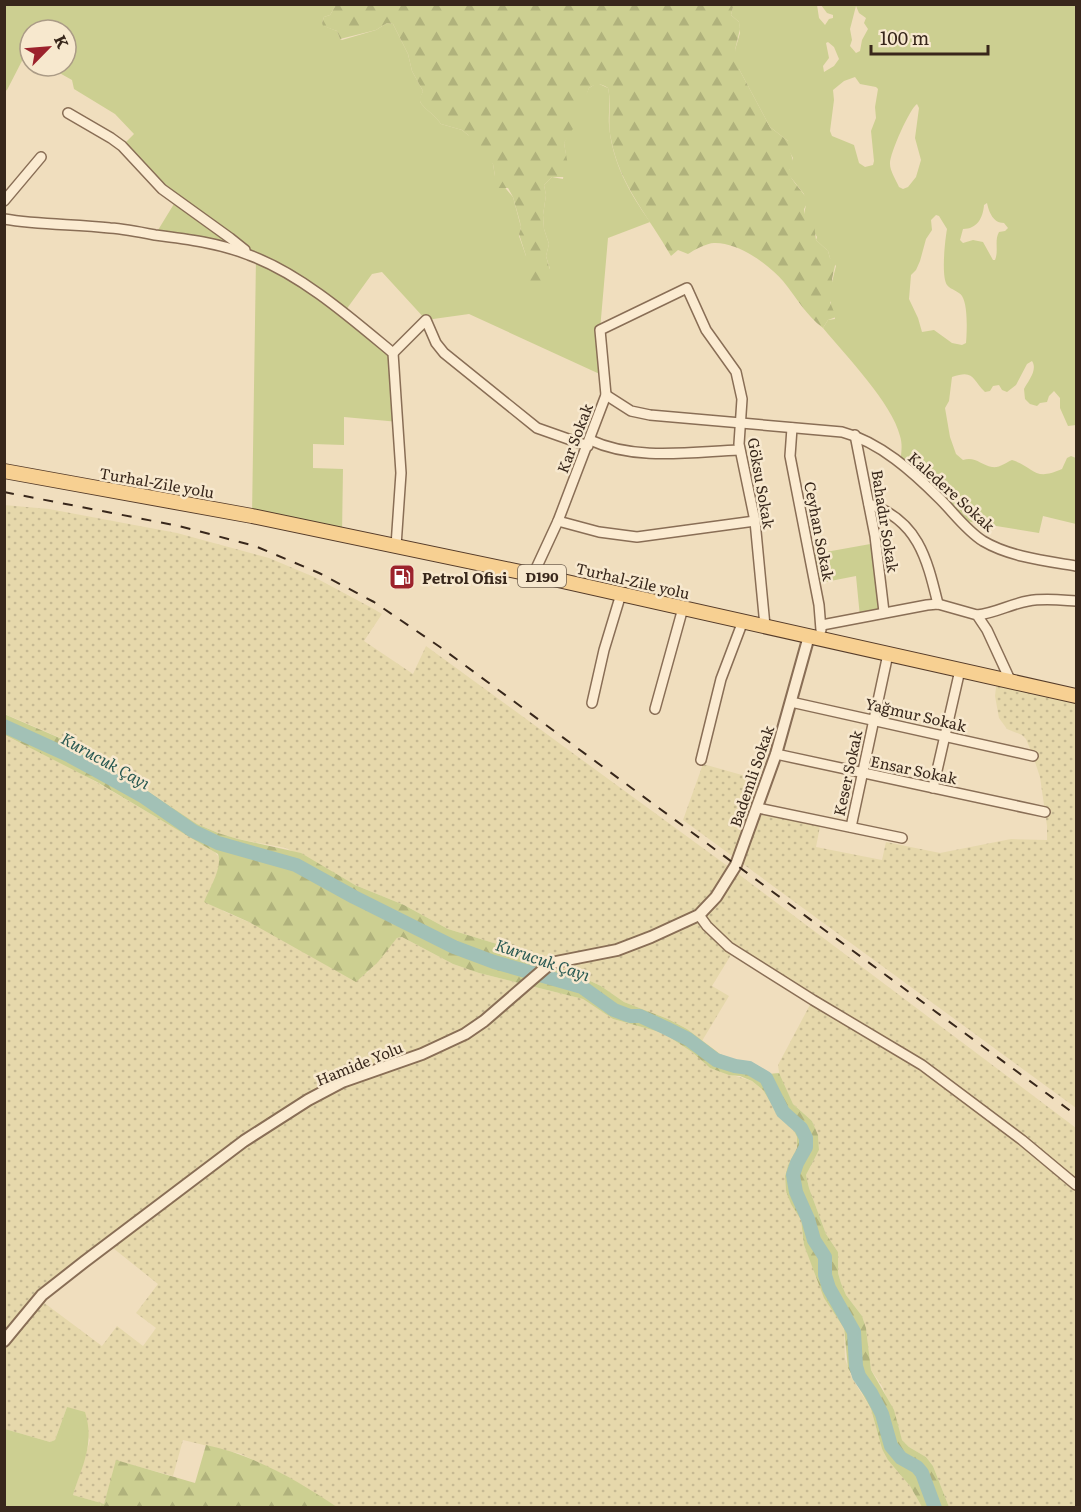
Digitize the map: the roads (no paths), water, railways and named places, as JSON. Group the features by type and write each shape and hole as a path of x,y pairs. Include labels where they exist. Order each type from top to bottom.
{"main road":[{"name":"Turhal-Zile yolu","path":"4,471 252,516 765,626 817,633 888,654 1077,696"}],"street":[{"path":"68,113 122,146 162,189 251,255"},
{"path":"4,201 41,157"},
{"path":"4,219 133,231 219,245 251,255 310,289 393,353 401,474 396,546"},
{"name":"Kar Sokak","path":"533,575 558,521 606,395 600,330 687,288"},
{"name":"Göksu Sokak","path":"687,288 700,320 733,367 739,380 742,399 738,434 739,450 754,521 765,626"},
{"path":"393,353 426,321 436,343 444,353 537,428 624,451 654,453 739,450"},
{"name":"Kaledere Sokak","path":"606,395 631,411 855,435 900,464 984,541 1013,553 1077,566"},
{"name":"Ceyhan Sokak","path":"792,428 790,456 817,633"},
{"name":"Bahadır Sokak","path":"855,435 876,543 884,612"},
{"path":"869,504 894,515 914,536 929,566 938,604"},
{"path":"558,521 599,532 637,537 754,521"},
{"path":"592,703 604,650 621,594"},
{"path":"817,633 884,612 938,604 977,615 998,611 1026,601 1051,599 1077,601"},
{"path":"655,709 683,608"},
{"path":"977,615 987,630 1011,682"},
{"path":"701,760 721,679 743,621"},
{"name":"Bademli Sokak","path":"699,915 716,897 733,870 758,808 777,754 791,702 817,633"},
{"name":"Keser Sokak","path":"851,827 888,654"},
{"path":"933,788 960,670"},
{"name":"Yağmur Sokak","path":"791,702 1033,756"},
{"name":"Ensar Sokak","path":"777,754 1045,812"},
{"path":"758,808 902,838"},
{"path":"699,915 729,946 813,1000 922,1065 1022,1140 1077,1185"},
{"name":"Hamide Yolu","path":"4,1341 42,1295 244,1141 327,1089 422,1054 465,1034 484,1021 544,968 558,961 617,950 699,915"}],"waterway":[{"name":"Kurucuk Çayı","path":"4,726 94,769 144,797 193,831 218,843 296,865 454,947 494,962 582,987 614,1010 630,1016 640,1016 688,1039 716,1060 749,1068 766,1078 783,1112 801,1128 806,1138 806,1147 793,1175 796,1192 814,1240 825,1257 825,1275 829,1288 854,1332 856,1366 859,1376 882,1414 891,1446 901,1458 917,1467 922,1473 935,1508"}],"railway":[{"path":"4,492 179,526 255,546 319,573 374,602 440,647 1076,1115"}],"place":[{"name":"Petrol Ofisi","path":"402,577"}]}
